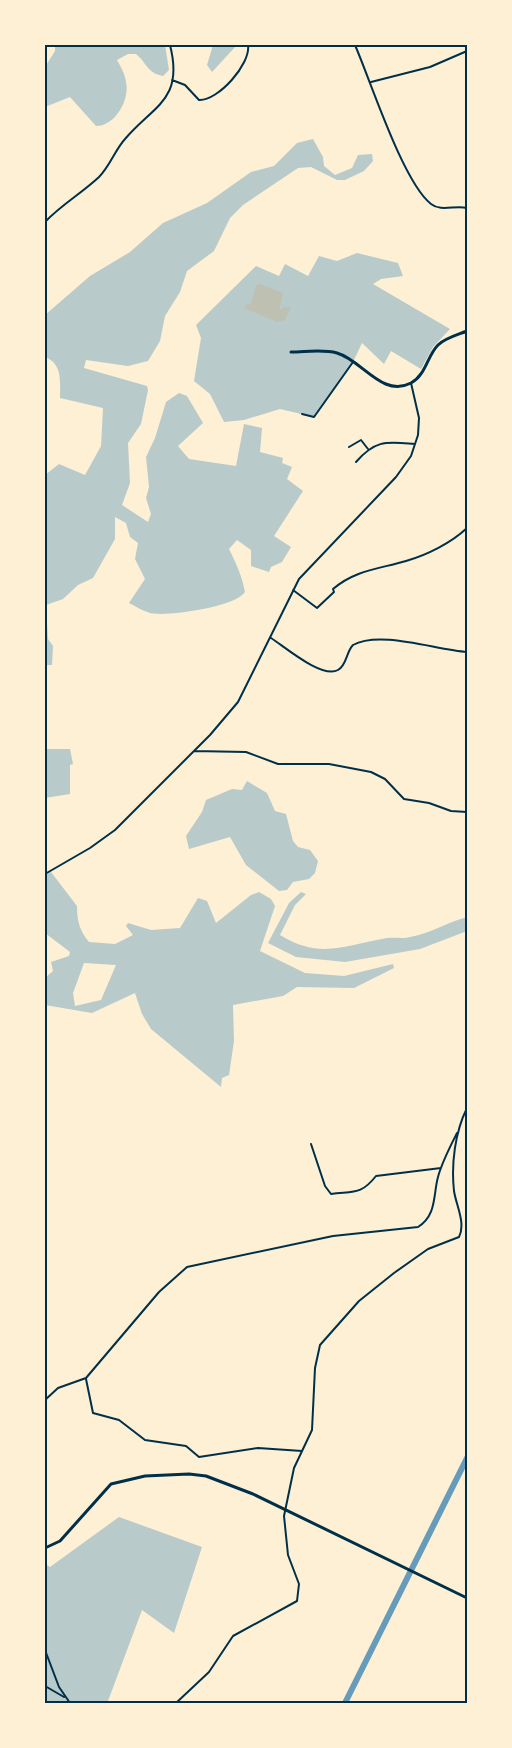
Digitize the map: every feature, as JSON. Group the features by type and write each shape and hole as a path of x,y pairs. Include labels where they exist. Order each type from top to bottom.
{"street":[{"path":"45,222 71,197 101,175 126,138 164,102 172,80 170,45"},
{"path":"172,80 184,84 197,99 204,101 232,81 247,59 248,45"},
{"path":"355,45 409,178 431,204 438,208 467,208"},
{"path":"371,82 430,67 467,51"},
{"path":"291,352 333,352 389,384 411,383 424,371 440,343 467,331"},
{"path":"302,414 314,417 353,362"},
{"path":"45,874 109,835 194,751 238,702 293,590 306,571 402,470 415,444 419,411 411,383"},
{"path":"349,447 361,440 368,449"},
{"path":"356,462 368,449 384,442 415,444"},
{"path":"293,590 317,608 334,592 333,589 350,576 418,557 445,544 467,528"},
{"path":"271,638 323,672 338,671 344,665 352,645 369,641 395,641 453,652 467,652"},
{"path":"194,751 246,752 278,764 330,764 371,772 385,779 404,799 429,803 451,811 467,812"},
{"path":"45,1400 58,1388 86,1378 159,1292 187,1267 333,1236 418,1227 426,1222 436,1199 441,1168 467,1108"},
{"path":"176,1703 209,1672 233,1636 282,1612 297,1601 299,1584 291,1564 284,1532 291,1479 312,1430 316,1360 324,1339 359,1301 428,1249 456,1240 461,1234 453,1165 459,1129"},
{"path":"311,1144 325,1186 331,1194 360,1191 368,1187 376,1176 441,1168"},
{"path":"86,1378 93,1413 119,1420 145,1440 186,1446 199,1457 258,1448 302,1451"},
{"path":"45,1548 60,1541 111,1484 130,1478 167,1475 206,1476 286,1509 467,1599"},
{"path":"45,1650 70,1703"},
{"path":"45,1686 67,1699"}],"shaded area":[{"path":"55,45 165,45 169,70 163,76 158,75 150,70 136,54 128,54 117,60 125,79 126,96 115,117 103,125 96,126 70,97 45,107 45,67 55,51"},
{"path":"213,45 237,45 212,72 207,65"},
{"path":"313,139 323,157 324,166 335,175 352,168 358,155 372,154 373,161 364,171 345,180 337,180 311,167 298,168 243,205 230,218 214,251 187,271 180,292 165,316 160,341 148,361 128,366 86,360 84,368 147,386 141,424 128,443 130,483 122,505 148,522 151,514 146,498 149,487 146,457 155,438 166,402 179,393 187,396 203,423 178,446 189,459 236,466 244,424 262,428 260,452 283,458 282,463 292,467 287,479 303,491 274,536 291,547 282,562 271,567 269,572 251,566 251,550 237,540 229,549 245,592 229,602 200,610 170,614 150,613 129,603 145,579 135,559 138,543 130,537 126,523 115,517 115,539 93,578 78,585 63,599 46,605 48,639 53,646 52,665 45,665 45,475 59,464 85,475 101,446 103,408 60,398 58,369 51,360 45,357 45,315 90,276 130,252 163,223 207,203 251,172 274,166 297,143"},
{"path":"357,253 398,263 403,276 381,279 373,284 450,329 433,347 421,369 391,351 384,364 362,343 353,362 314,417 280,409 244,420 224,422 210,394 194,381 201,338 196,325 256,266 279,276 285,264 308,276 319,256 337,261"},
{"path":"45,749 70,749 73,764 70,765 70,794 45,798"},
{"path":"247,781 267,793 275,811 286,814 293,841 298,847 310,850 318,861 315,873 309,879 293,882 287,890 279,891 246,865 230,837 189,849 186,836 202,812 206,800 232,789 242,790"},
{"path":"51,872 77,906 80,926 89,942 115,944 133,935 126,926 128,923 151,930 180,928 198,898 207,901 216,923 251,895 259,892 271,899 275,906 260,951 305,973 344,976 393,964 394,968 354,988 297,987 283,996 233,1005 234,1041 229,1075 222,1078 221,1087 151,1029 142,1014 135,993 92,1013 45,1005 45,978 53,971 51,962 69,956 70,952 45,933 45,875","holes":["84,963 116,965 101,1000 75,1006 73,993"]},
{"path":"301,892 306,894 295,905 280,935 294,943 308,947 320,949 345,947 387,938 407,938 467,917 467,931 420,949 345,962 296,957 268,943 289,903"},
{"path":"119,1517 202,1547 174,1633 142,1610 108,1701 45,1703 45,1564 50,1567"}],"building":[{"path":"260,284 283,293 279,311 284,307 291,307 285,320 277,322 244,308 247,304 251,304 256,286"}],"waterway":[{"path":"345,1703 467,1458"}]}
